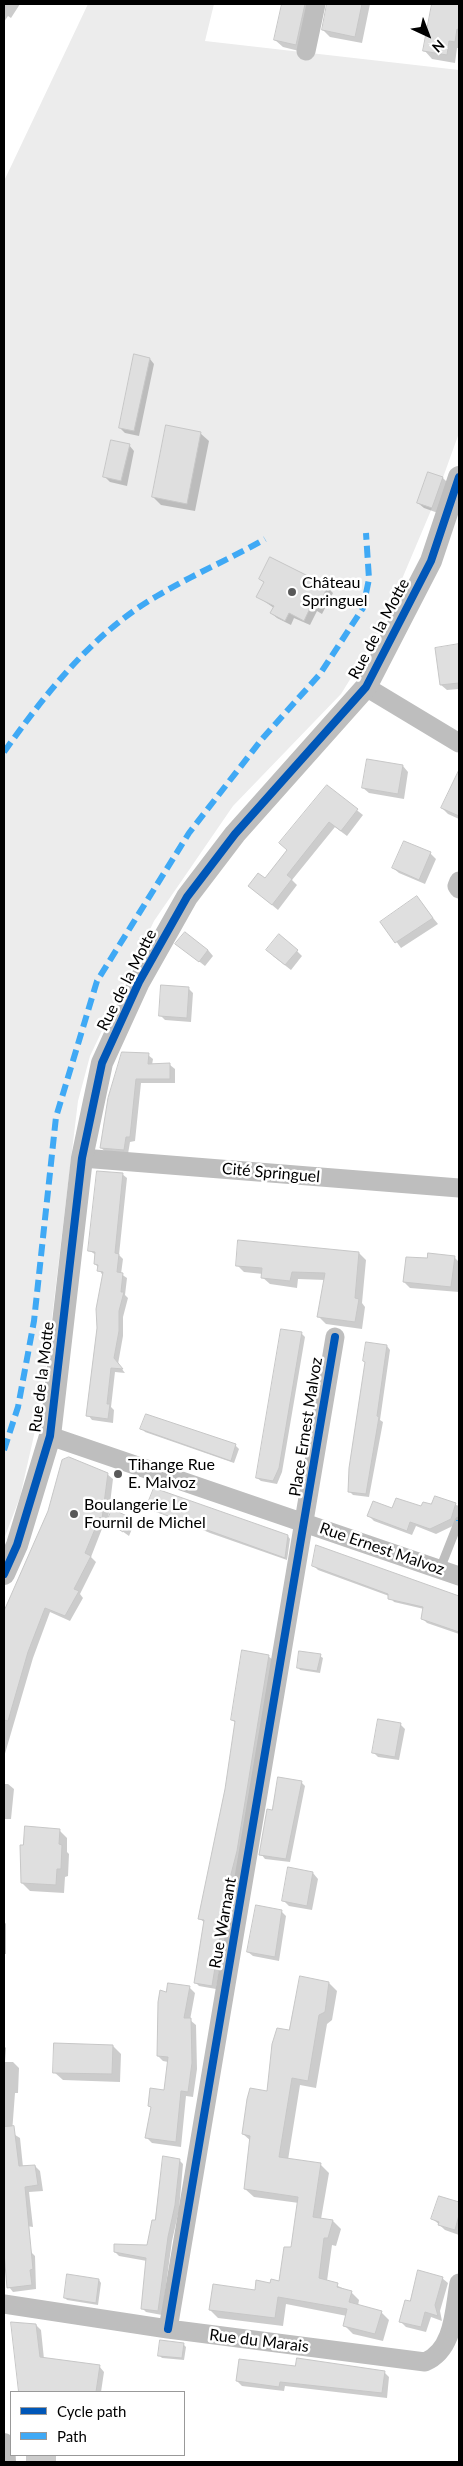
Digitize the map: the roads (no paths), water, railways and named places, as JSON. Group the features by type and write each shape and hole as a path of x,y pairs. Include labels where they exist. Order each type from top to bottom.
{"street":[{"path":"306,51 316,4"},
{"name":"Rue de la Motte","path":"4,1574 17,1545 50,1436 82,1158 102,1063 139,982 187,897 235,834 366,687 430,561 459,477"},
{"path":"366,687 459,743"},
{"path":"459,881 457,886 459,890"},
{"name":"Cité Springuel","path":"82,1158 459,1188"},
{"name":"Place Ernest Malvoz","path":"304,1522 335,1337"},
{"name":"Rue Ernest Malvoz","path":"50,1436 459,1576"},
{"name":"Rue Warnant","path":"168,2329 304,1522"},
{"name":"Rue du Marais","path":"4,2304 168,2329 425,2362 436,2357 448,2338 459,2284"},
{"path":"4,2444 5,2462"}],"lane":[{"path":"440,1569 459,1520"}],"place":[{"name":"Château Springuel","path":"292,592"},
{"name":"Tihange Rue E. Malvoz","path":"118,1474"},
{"name":"Boulangerie Le Fournil de Michel","path":"74,1514"}]}
